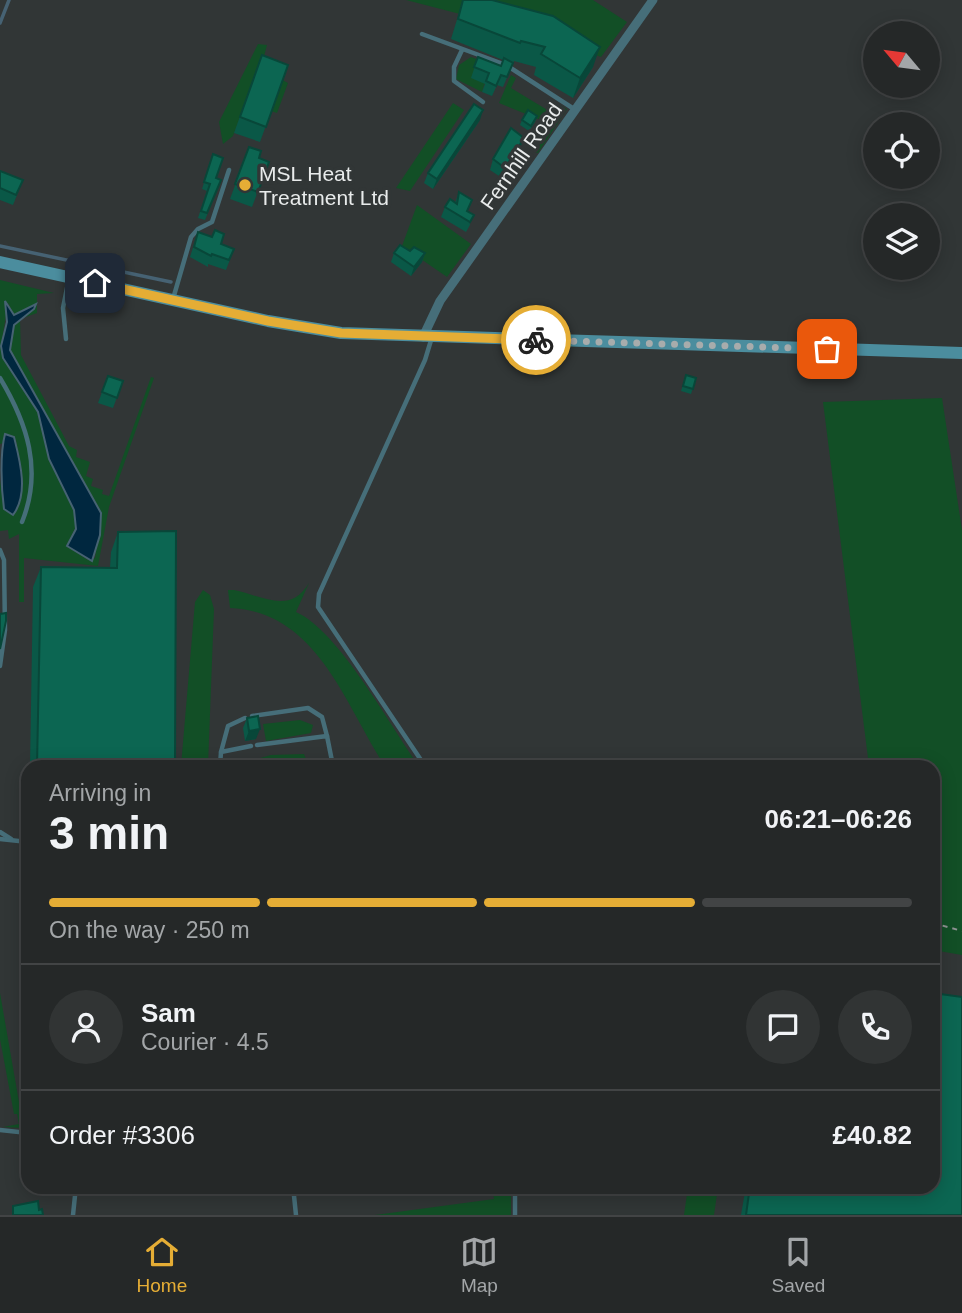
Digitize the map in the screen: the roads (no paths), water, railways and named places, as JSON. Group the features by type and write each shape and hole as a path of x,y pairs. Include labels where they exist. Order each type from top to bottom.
{"main road":[{"path":"0,262 268,321 341,333 962,353"}],"street":[{"name":"Fernhill Road","path":"428,337 440,301 653,0"}],"lane":[{"path":"422,34 506,65 575,110"},
{"path":"462,50 454,70 454,82 483,102"},
{"path":"172,300 191,237 198,229 212,222 229,170"},
{"path":"66,339 63,308 69,277"},
{"path":"421,760 317,607 319,594 425,360 428,337"},
{"path":"0,378 21,417 30,445 32,486 22,522"},
{"path":"0,550 4,560 5,630 0,666"},
{"path":"252,716 308,708 322,717 332,760"},
{"path":"220,760 228,726 246,718"},
{"path":"257,745 327,736"},
{"path":"221,752 251,746"},
{"path":"0,831 15,841"},
{"path":"0,839 21,841"},
{"path":"0,1130 21,1132"},
{"path":"73,1215 75,1194"},
{"path":"294,1194 296,1215"},
{"path":"514,1194 515,1215"}],"water":[{"path":"5,301 14,315 36,304 34,309 14,325 10,350 101,513 100,535 92,561 67,546 76,529 74,510 49,459 38,412 3,358 1,346 7,322"},
{"path":"5,434 14,437 22,477 21,497 13,515 4,509 3,500 2,460"}],"waterway":[{"path":"0,23 9,0"},
{"path":"0,246 171,282"}],"place":[{"name":"MSL Heat Treatment Ltd","path":"245,185"}]}
